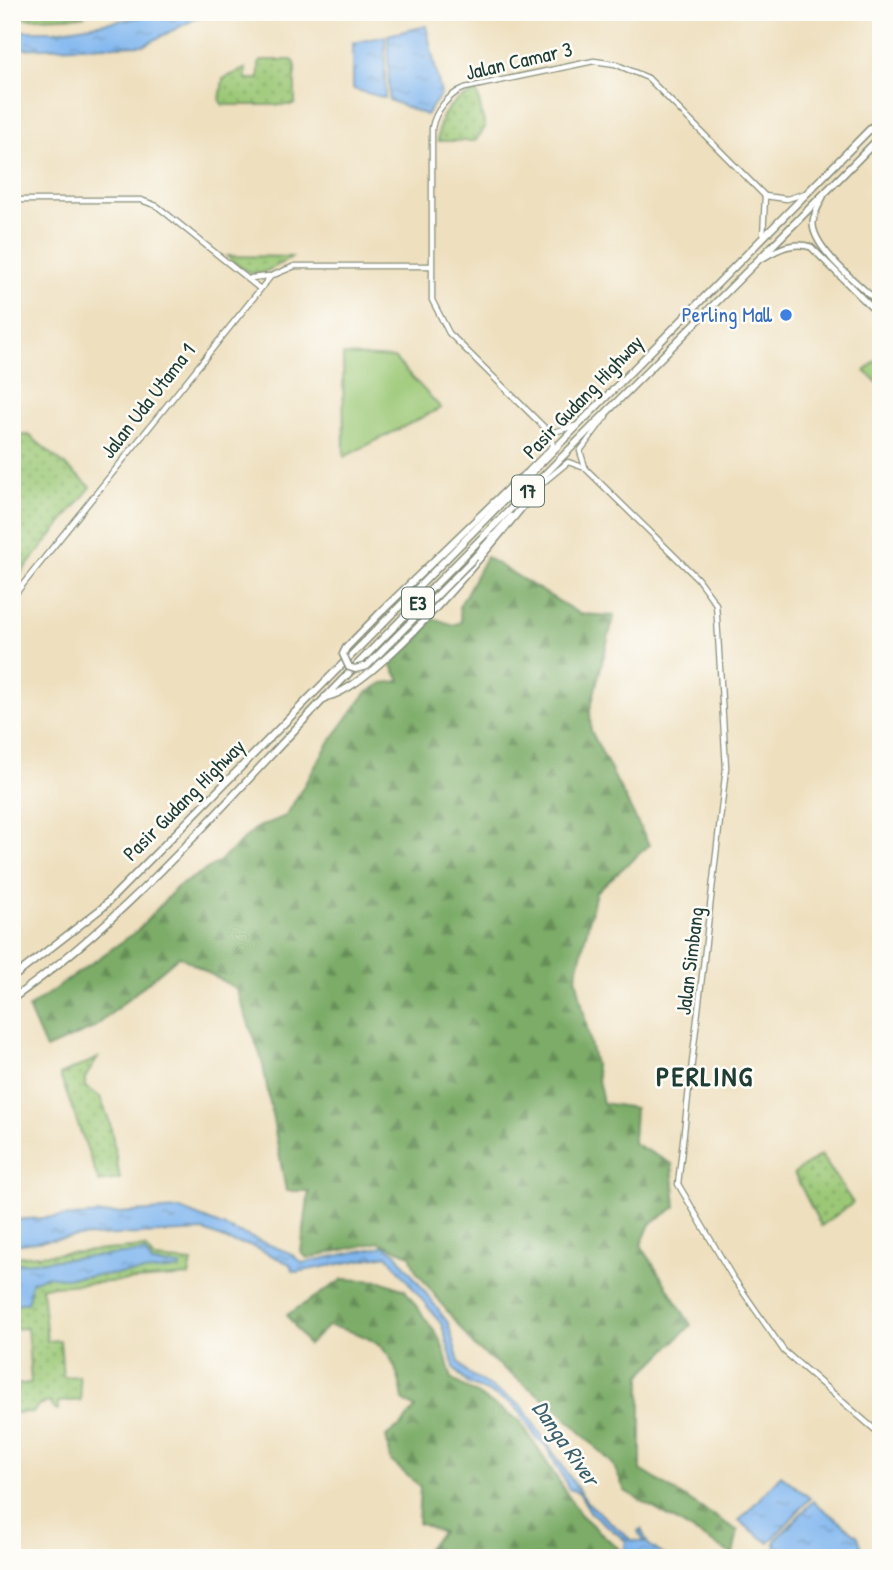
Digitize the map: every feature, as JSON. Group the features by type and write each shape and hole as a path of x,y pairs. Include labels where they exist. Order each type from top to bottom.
{"highway":[{"name":"Pasir Gudang Highway","path":"12,978 102,908 881,118"},
{"name":"Pasir Gudang Highway","path":"12,999 65,961 173,861 325,697 881,136"},
{"path":"325,697 336,695 380,664 489,551 568,450"},
{"path":"523,506 367,666 355,669 349,667 343,654 346,648 527,472 540,465"}],"main road":[{"path":"824,195 813,222 816,237 830,256 881,305"},
{"path":"754,263 782,247 811,247 881,317"}],"street":[{"name":"Jalan Camar 3","path":"550,433 447,330 432,300 432,128 434,118 452,94 465,88 594,61 615,64 648,78 765,196"},
{"path":"763,238 765,196 798,197 813,188"},
{"path":"12,200 141,200 157,206 259,288"},
{"name":"Jalan Uda Utama 1","path":"12,598 249,300 271,276 295,266 430,266"},
{"path":"246,277 255,279 271,276"},
{"path":"246,277 252,289 249,300"},
{"path":"585,468 580,451 614,406"},
{"path":"527,472 552,446 550,433 578,425"},
{"path":"539,486 568,462 585,468"},
{"name":"Jalan Simbang","path":"585,468 697,578 716,604 726,768 704,981 678,1184 732,1276 784,1351 881,1435"}],"green space":[{"path":"12,12 85,12 84,16 12,19"},
{"path":"292,60 295,63 295,103 223,105 220,101 223,79 246,68 246,79 259,79 259,62"},
{"path":"477,92 485,128 475,141 438,141 443,115 453,103"},
{"path":"227,256 292,257 265,272 251,273"},
{"path":"343,355 394,358 441,408 344,457"},
{"path":"881,356 881,386 865,371"},
{"path":"29,435 91,487 12,584 12,436"},
{"path":"486,557 580,614 614,616 590,710 591,731 649,845 596,892 576,976 603,1103 635,1108 633,1143 672,1164 676,1207 650,1224 641,1245 691,1325 641,1375 641,1470 738,1531 733,1555 625,1491 613,1464 556,1408 476,1348 416,1271 410,1255 379,1242 307,1258 301,1252 309,1191 286,1191 262,1060 236,989 179,956 94,1028 46,1049 28,1008 137,931 177,887 219,862 256,828 286,816 330,741 366,693 383,683 400,681 390,662 417,641 433,618 453,625 461,622 459,607"},
{"path":"98,1058 85,1078 85,1087 100,1097 110,1123 120,1179 99,1182 60,1075"},
{"path":"821,1155 853,1203 821,1226 794,1173"},
{"path":"145,1247 154,1259 192,1262 189,1276 42,1287 47,1341 60,1340 63,1377 79,1376 81,1400 58,1402 58,1410 55,1410 50,1402 38,1405 34,1412 14,1413 12,1385 31,1383 27,1328 12,1329 12,1257"},
{"path":"343,1279 381,1281 405,1290 441,1341 452,1379 520,1421 580,1514 619,1549 619,1558 434,1558 424,1551 442,1532 418,1523 420,1487 391,1461 386,1436 402,1425 415,1408 403,1400 400,1382 389,1356 381,1347 359,1334 328,1326 308,1345 287,1315"}],"water":[{"path":"172,12 209,12 144,45 12,49 12,31 55,31"},
{"path":"426,26 441,94 426,115 389,100 388,35"},
{"path":"385,36 385,98 353,89 353,43"},
{"path":"180,1209 290,1253 302,1263 384,1246 396,1253 448,1323 459,1362 466,1372 521,1405 587,1502 631,1540 644,1542 638,1531 641,1529 648,1544 668,1558 650,1558 630,1551 623,1558 626,1541 591,1513 579,1493 569,1489 546,1446 537,1439 521,1413 509,1402 467,1383 455,1370 442,1325 387,1255 297,1272 293,1271 290,1264 250,1245 234,1243 204,1231 73,1237 12,1245 12,1220"},
{"path":"145,1252 152,1263 181,1266 180,1269 63,1278 46,1276 31,1282 28,1303 12,1303 12,1264"},
{"path":"781,1475 810,1498 769,1543 739,1521"},
{"path":"813,1501 858,1536 865,1558 794,1558 775,1546 775,1541"}],"place":[{"name":"Perling Mall","path":"786,315"}],"district":[{"name":"PERLING","path":"705,1076"}],"water label":[{"name":"Danga River","path":"566,1443"}]}
